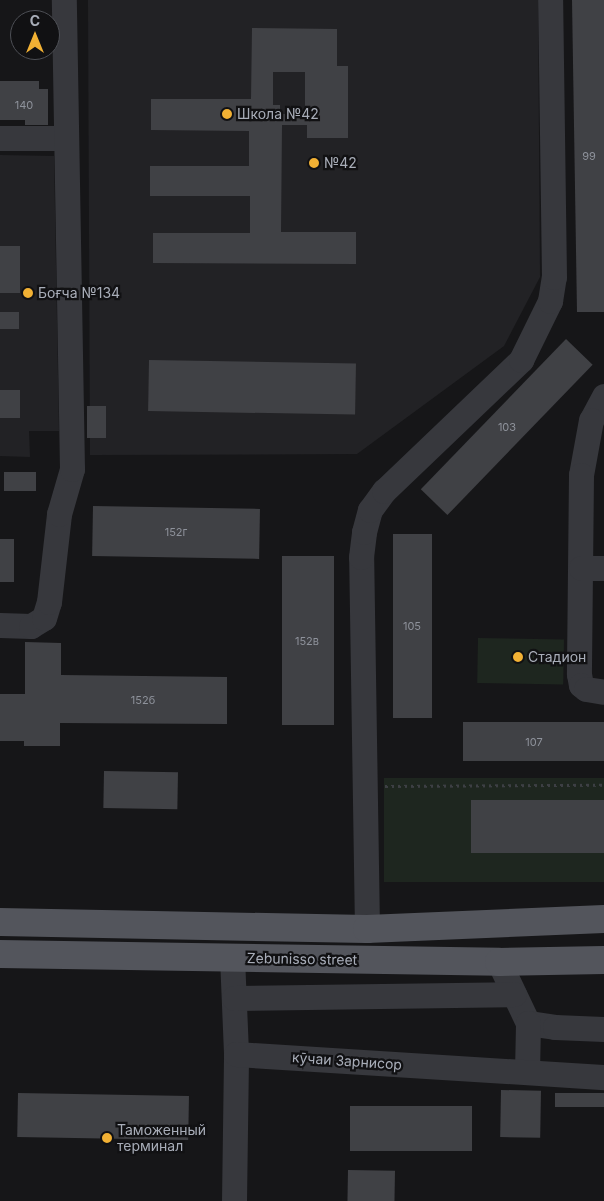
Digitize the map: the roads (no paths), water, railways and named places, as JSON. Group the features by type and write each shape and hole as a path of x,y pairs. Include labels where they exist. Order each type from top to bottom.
{"main road":[{"path":"0,922 367,929 604,919"},
{"name":"Zebunisso street","path":"0,954 498,962 604,960"}],"lane":[{"path":"0,625 31,626 44,618 49,602 59,514 72,469 64,0"},
{"path":"367,929 361,557 364,532 370,510 384,490 521,360 550,301 554,277 550,0"},
{"path":"0,138 66,138"},
{"path":"604,396 581,475 592,568 581,684 586,689 604,692"},
{"path":"232,957 236,1054 234,1201"},
{"path":"498,962 528,1023 527,1072"},
{"path":"234,998 514,994"},
{"path":"528,1023 555,1027 604,1029"},
{"name":"кӯчаи Зарнисор","path":"236,1054 604,1077"}],"place":[{"name":"Школа №42","path":"227,114"},
{"name":"№42","path":"314,163"},
{"name":"Боғча №134","path":"28,293"},
{"name":"Стадион","path":"518,657"},
{"name":"Таможенный терминал","path":"107,1138"}]}
